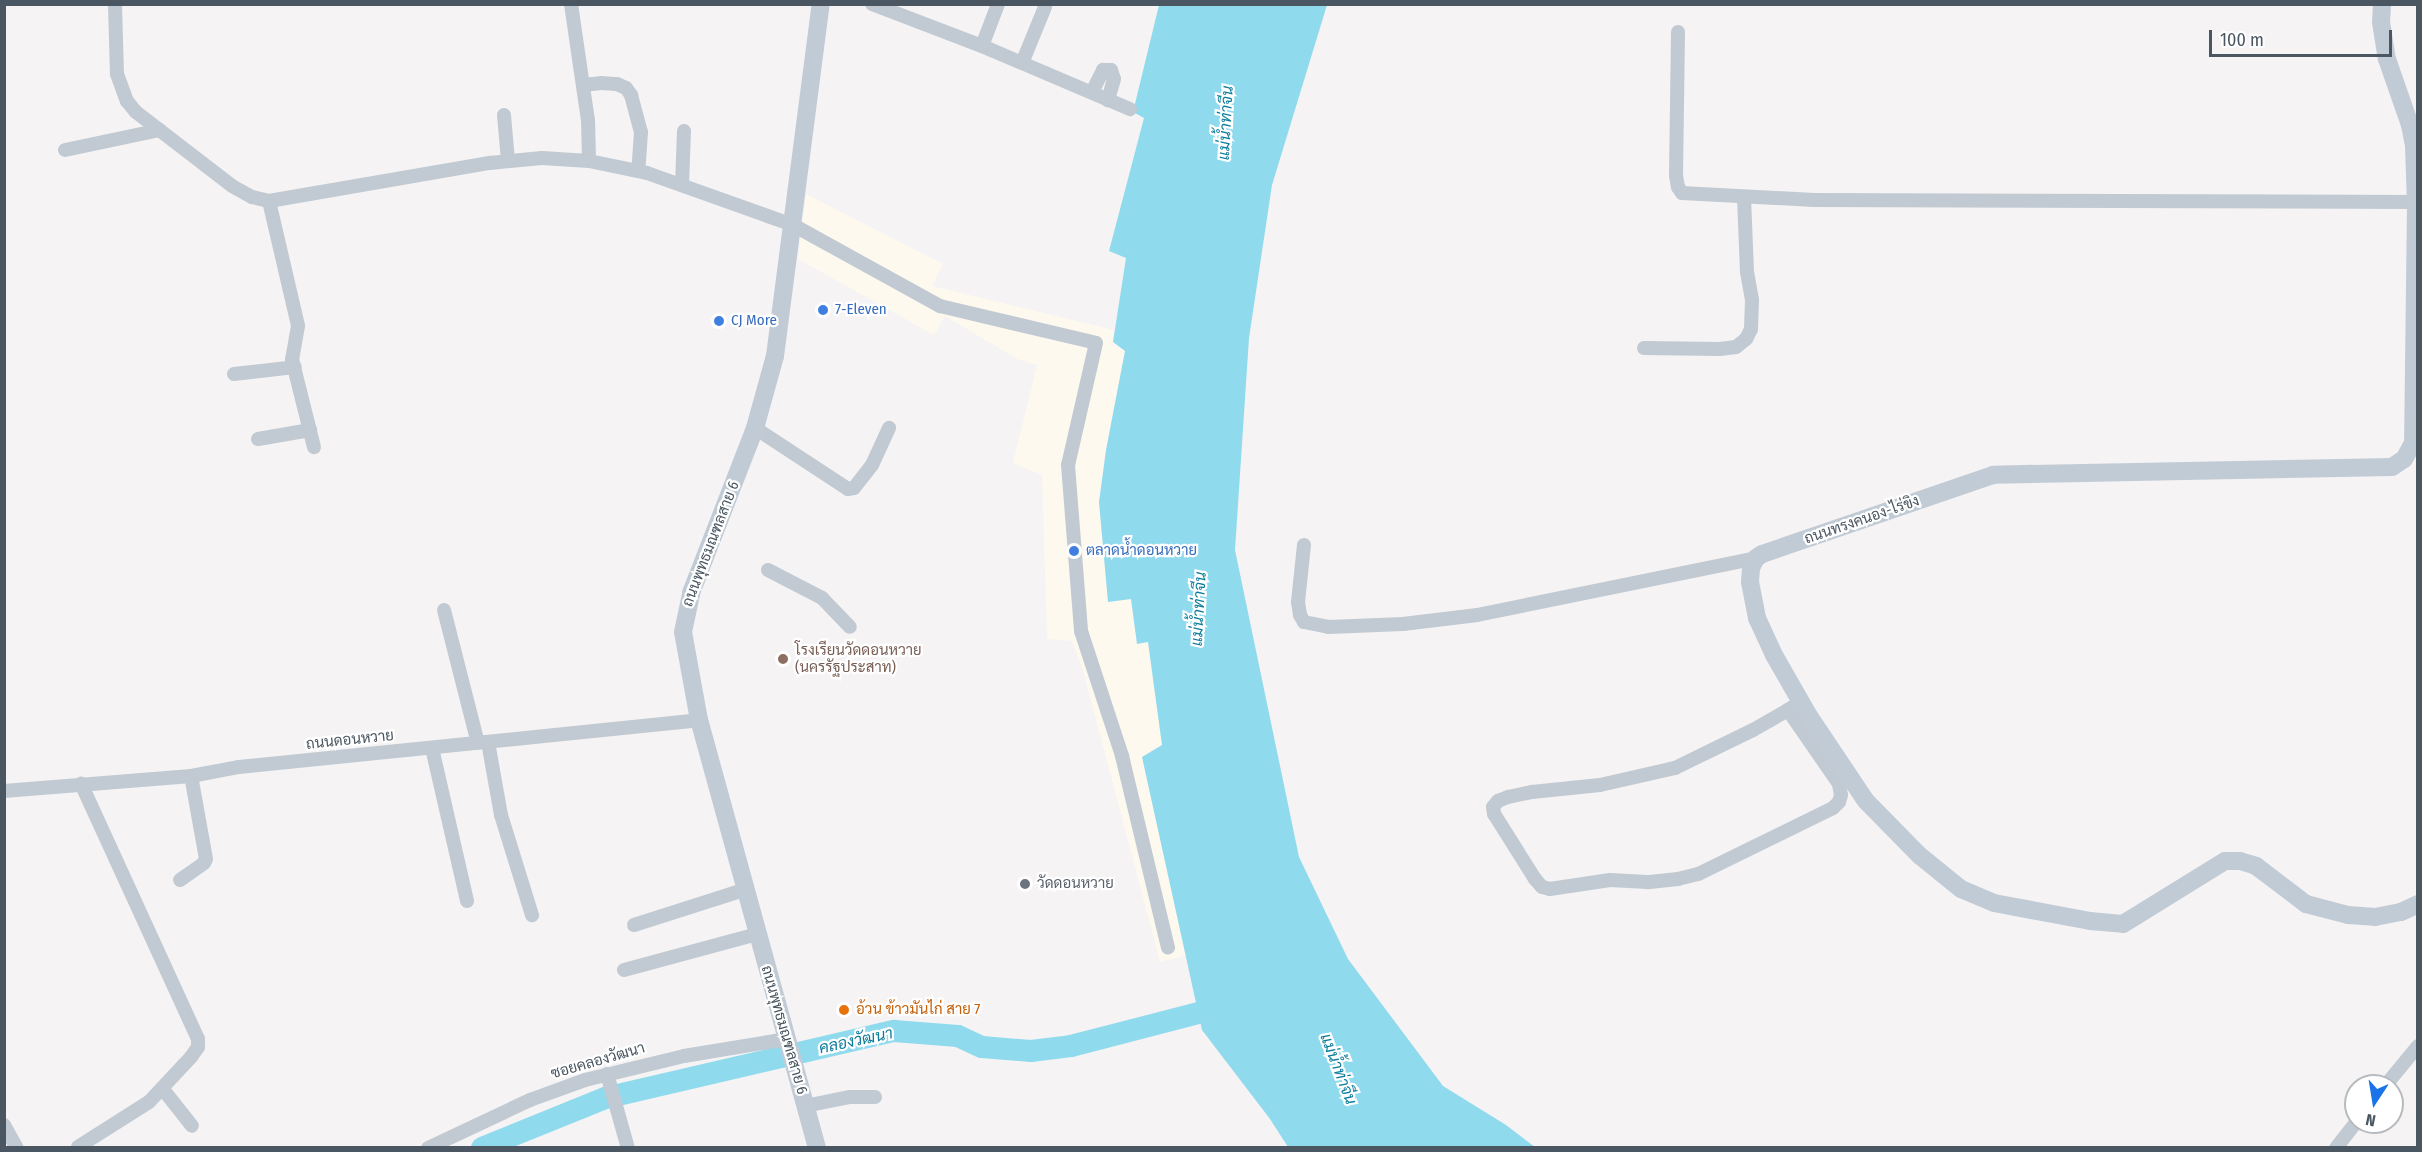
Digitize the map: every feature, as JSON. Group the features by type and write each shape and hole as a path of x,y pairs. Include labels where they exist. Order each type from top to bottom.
{"street":[{"path":"115,4 117,74 122,91 136,112 232,186 252,197 269,201 508,161 542,158 589,160 638,171 682,185 793,225 940,306 1096,343 1068,465 1081,631 1122,756 1168,948"},
{"path":"571,4 588,120 589,160"},
{"name":"ถนนพุทธมณฑลสาย 6","path":"817,1148 744,890 699,720 684,644 684,617 755,428 775,356 821,4"},
{"path":"872,4 981,46 1130,109"},
{"path":"981,46 998,4"},
{"name":"ถนนทรงคนอง-ไร่ขิง","path":"1756,558 1993,475 2392,467 2404,459 2413,443 2416,202 2413,138 2387,59 2381,22 2382,4"},
{"path":"1022,63 1045,7"},
{"path":"1678,32 1678,187 1682,192 1743,198 2416,202"},
{"path":"1092,93 1103,70 1111,70 1114,79 1108,100"},
{"path":"583,86 601,83 617,84 626,88 631,95 641,132 638,171"},
{"path":"504,115 508,161"},
{"path":"65,150 160,130"},
{"path":"682,185 684,131"},
{"path":"1644,348 1720,349 1736,347 1746,339 1751,329 1752,300 1747,272 1743,198"},
{"path":"269,201 298,326 292,352 314,447"},
{"path":"234,374 295,367"},
{"path":"755,428 848,489 854,488 872,465 889,428"},
{"path":"258,439 310,430"},
{"path":"1304,545 1298,602 1300,615 1304,622 1329,627 1403,624 1477,615 1756,558"},
{"path":"1756,558 1751,568 1750,582 1757,618 1795,706 1839,784 1841,795 1833,808 1698,874 1678,879 1647,882 1610,880 1550,889 1542,887 1535,879 1494,814 1493,807 1498,801 1508,797 1532,792 1600,785 1675,768 1753,730 1795,706"},
{"path":"768,570 822,598 850,627"},
{"path":"444,610 483,743 501,816 532,915"},
{"path":"1795,706 1866,801 1919,855 1962,889 1994,903 2090,921 2123,924 2225,861 2240,861 2256,866 2306,904 2348,915 2375,918 2401,912 2418,904"},
{"name":"ถนนดอนหวาย","path":"4,791 191,776 239,768 699,720"},
{"path":"432,748 467,901"},
{"path":"180,880 204,864 206,859 191,776"},
{"path":"78,1147 140,1110 192,1057 198,1047 198,1039 81,784"},
{"path":"634,926 744,890"},
{"path":"624,970 757,934"},
{"path":"2395,1074 2418,1046"},
{"name":"ซอยคลองวัฒนา","path":"428,1148 530,1100 607,1074 684,1056 790,1050"},
{"path":"607,1074 628,1148"},
{"path":"162,1088 192,1126"},
{"path":"805,1106 850,1097 875,1097"},
{"path":"4,1125 16,1148"},
{"path":"2336,1148 2347,1134"}],"shaded area":[{"name":"ตลาดน้ำดอนหวาย","path":"806,194 943,264 932,286 1114,330 1113,342 1125,351 1106,450 1099,502 1108,601 1131,599 1137,643 1148,642 1162,745 1142,757 1187,955 1160,962 1084,674 1072,641 1047,639 1042,475 1013,463 1037,365 1017,359 945,316 934,335 798,259"}],"water":[{"name":"แม่น้ำท่าจีน","path":"1159,5 1327,5 1272,185 1249,338 1235,550 1299,857 1348,959 1443,1086 1506,1125 1535,1147 1288,1147 1270,1119 1202,1030 1142,757 1162,745 1148,642 1137,644 1131,599 1108,602 1099,502 1106,450 1125,351 1113,342 1126,258 1109,251 1144,118 1133,112"}],"waterway":[{"name":"คลองวัฒนา","path":"482,1148 605,1098 894,1031 958,1036 982,1047 1031,1051 1071,1046 1226,1006"}],"place":[{"name":"7-Eleven","path":"823,310"},
{"name":"CJ More","path":"719,321"},
{"name":"ตลาดน้ำดอนหวาย","path":"1074,551"},
{"name":"โรงเรียนวัดดอนหวาย (นครรัฐประสาท)","path":"783,659"},
{"name":"วัดดอนหวาย","path":"1025,884"},
{"name":"อ้วน ข้าวมันไก่ สาย 7","path":"844,1010"}]}
